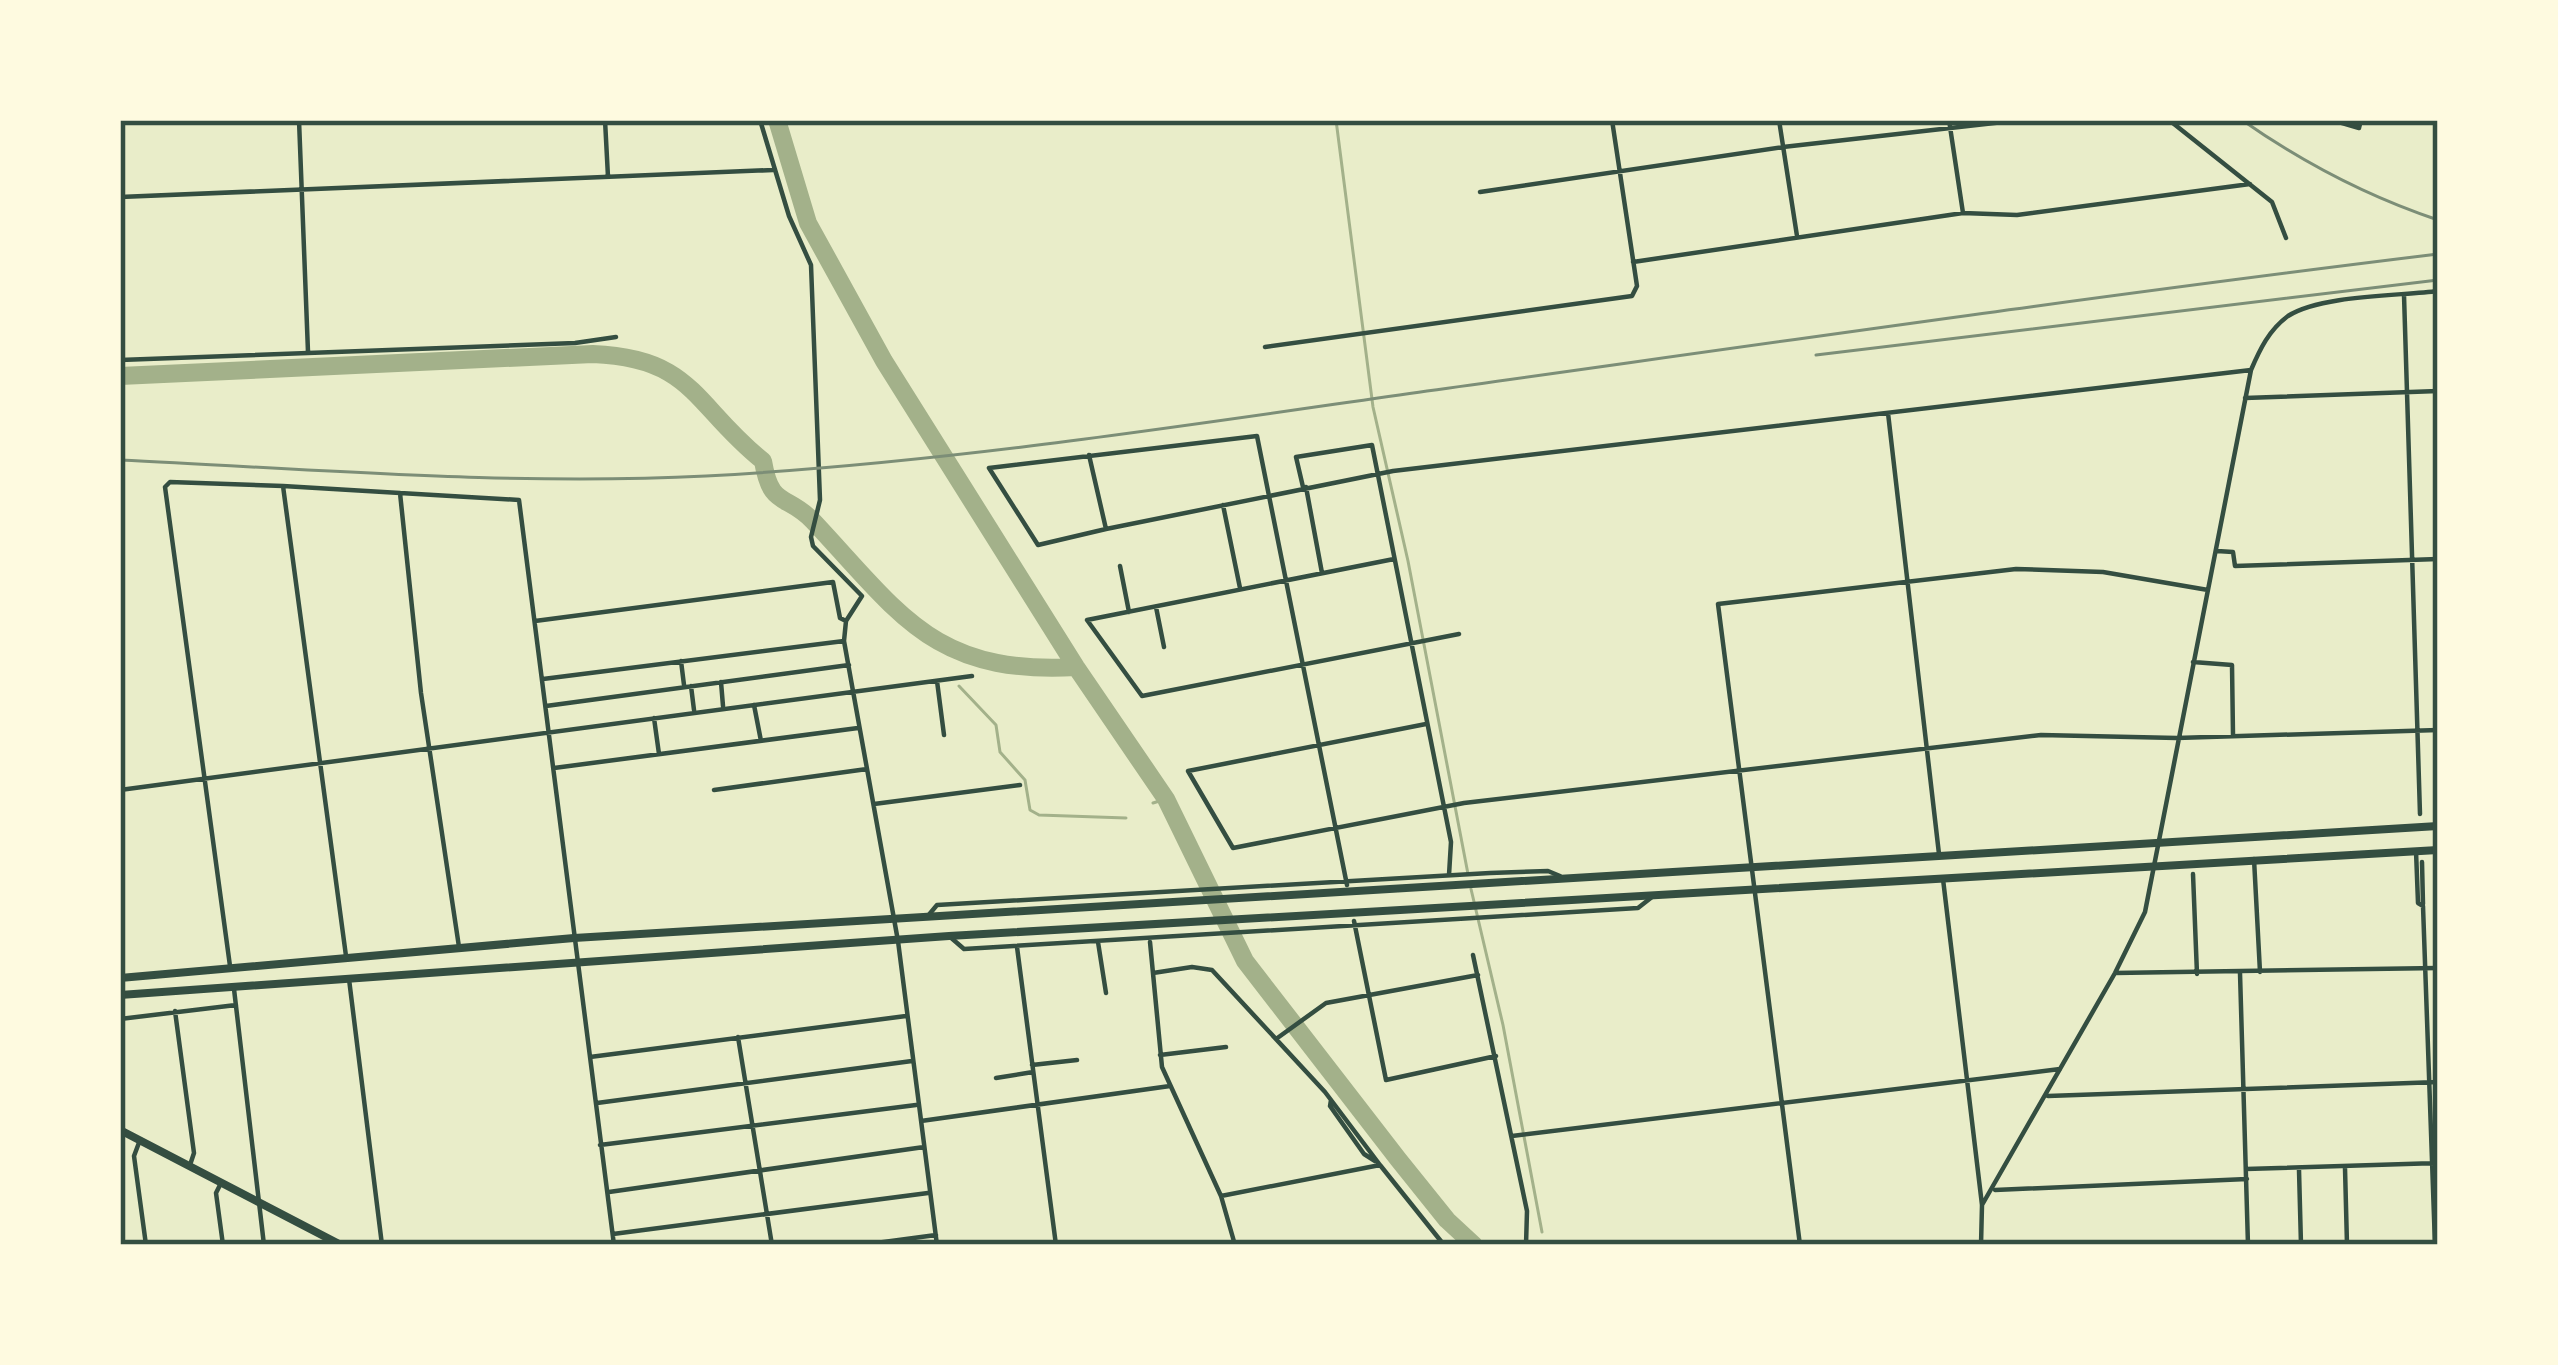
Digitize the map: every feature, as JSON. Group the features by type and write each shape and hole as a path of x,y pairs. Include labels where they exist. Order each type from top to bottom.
{"main road":[{"path":"120,978 574,938 2438,826"},
{"path":"120,995 950,936 2438,850"},
{"path":"120,1130 341,1245"}],"street":[{"path":"299,120 308,352"},
{"path":"605,120 608,177"},
{"path":"760,120 772,170 811,266 819,511 811,537 813,546 862,596 846,621 844,641 895,920 937,1245"},
{"path":"1264,347 1632,296 1637,286 1612,120"},
{"path":"1779,120 1797,236"},
{"path":"1949,120 1963,213"},
{"path":"1480,193 1783,147 2021,120"},
{"path":"2169,120 2272,202 2286,238"},
{"path":"2332,120 2359,128 2361,120"},
{"path":"120,197 772,170"},
{"path":"1633,262 1963,213 2018,215 2250,184"},
{"path":"1982,1205 2115,974 2145,912 2245,398 2262,344 2291,314 2316,305 2438,291"},
{"path":"2404,295 2420,814"},
{"path":"120,360 575,343 616,337"},
{"path":"1347,882 1318,745 1303,662 1285,581 1270,496 1257,436 989,468 1038,545 1270,496 1305,487 1393,471 2251,370"},
{"path":"2245,398 2438,391"},
{"path":"1888,413 1939,855"},
{"path":"1322,573 1296,457 1372,445 1451,842 1449,874"},
{"path":"1089,455 1106,529"},
{"path":"230,966 165,488 170,482 519,500 614,1245"},
{"path":"283,486 346,956"},
{"path":"400,494 421,693 459,947"},
{"path":"1223,505 1240,590"},
{"path":"2217,550 2233,552 2235,566 2438,559"},
{"path":"1394,560 1087,620 1142,696 1459,634"},
{"path":"1120,566 1129,612"},
{"path":"1800,1245 1718,604 2016,569 2125,574 2208,590"},
{"path":"535,622 833,583 840,618 846,621"},
{"path":"1156,607 1164,647"},
{"path":"543,679 844,641"},
{"path":"682,661 694,712"},
{"path":"2193,662 2231,665 2234,736"},
{"path":"546,706 849,665"},
{"path":"120,790 972,676"},
{"path":"937,681 944,735"},
{"path":"721,682 724,708"},
{"path":"754,705 761,741"},
{"path":"654,718 659,754"},
{"path":"1426,724 1188,770 1233,848 1464,803 2041,735 2177,738 2438,730"},
{"path":"554,768 860,728"},
{"path":"714,790 867,769"},
{"path":"874,803 1020,784"},
{"path":"2416,851 2418,903 2423,906"},
{"path":"2254,859 2260,972"},
{"path":"2422,862 2435,1082 2435,1245"},
{"path":"927,917 937,905 1449,874 1548,871 1565,879"},
{"path":"2193,874 2197,974"},
{"path":"1943,879 1982,1205 1981,1245"},
{"path":"950,936 964,949 1149,940 1251,929 1638,908 1652,897"},
{"path":"1355,924 1386,1080 1496,1056"},
{"path":"1149,940 1160,1055 1169,1086 1221,1196 1235,1245"},
{"path":"1098,942 1106,993"},
{"path":"1017,946 1055,1245"},
{"path":"1473,955 1527,1211 1526,1245"},
{"path":"2115,974 2438,968"},
{"path":"1153,973 1211,970 1331,1100 1424,1226 1444,1245"},
{"path":"2240,973 2248,1245"},
{"path":"1278,1038 1326,1003 1478,975"},
{"path":"349,980 382,1245"},
{"path":"234,989 265,1245"},
{"path":"120,1019 236,1005"},
{"path":"175,1012 194,1153 190,1165"},
{"path":"590,1057 906,1016"},
{"path":"738,1037 772,1245"},
{"path":"1160,1055 1226,1047"},
{"path":"996,1078 1078,1060"},
{"path":"596,1103 912,1061"},
{"path":"1512,1136 2061,1069"},
{"path":"2045,1096 2435,1082"},
{"path":"921,1121 1169,1086"},
{"path":"600,1145 918,1105"},
{"path":"140,1140 134,1156 146,1245"},
{"path":"607,1192 924,1147"},
{"path":"2246,1169 2435,1164"},
{"path":"1221,1196 1380,1165"},
{"path":"2344,1168 2347,1245"},
{"path":"2299,1170 2301,1245"},
{"path":"1992,1190 2247,1179"},
{"path":"221,1183 216,1193 223,1245"},
{"path":"613,1234 930,1193"},
{"path":"861,1245 936,1235"}],"waterway":[{"path":"777,120 808,223 884,361 1076,667 1166,799 1245,961 1447,1220 1474,1245"},
{"path":"1336,120 1373,407 1468,874"},
{"path":"120,376 593,354 626,357 673,375 690,388 763,461 775,494 813,521 871,585 924,632 987,661 1076,667"},
{"path":"959,686 996,725 1000,752 1025,780 1030,810 1039,815 1126,818"},
{"path":"1153,803 1166,799"},
{"path":"1471,889 1503,1025 1542,1232"}],"railway":[{"path":"2242,120 2337,177 2438,220"},
{"path":"120,460 559,479 706,476 887,462 2438,254"},
{"path":"1816,355 2438,280"}]}
